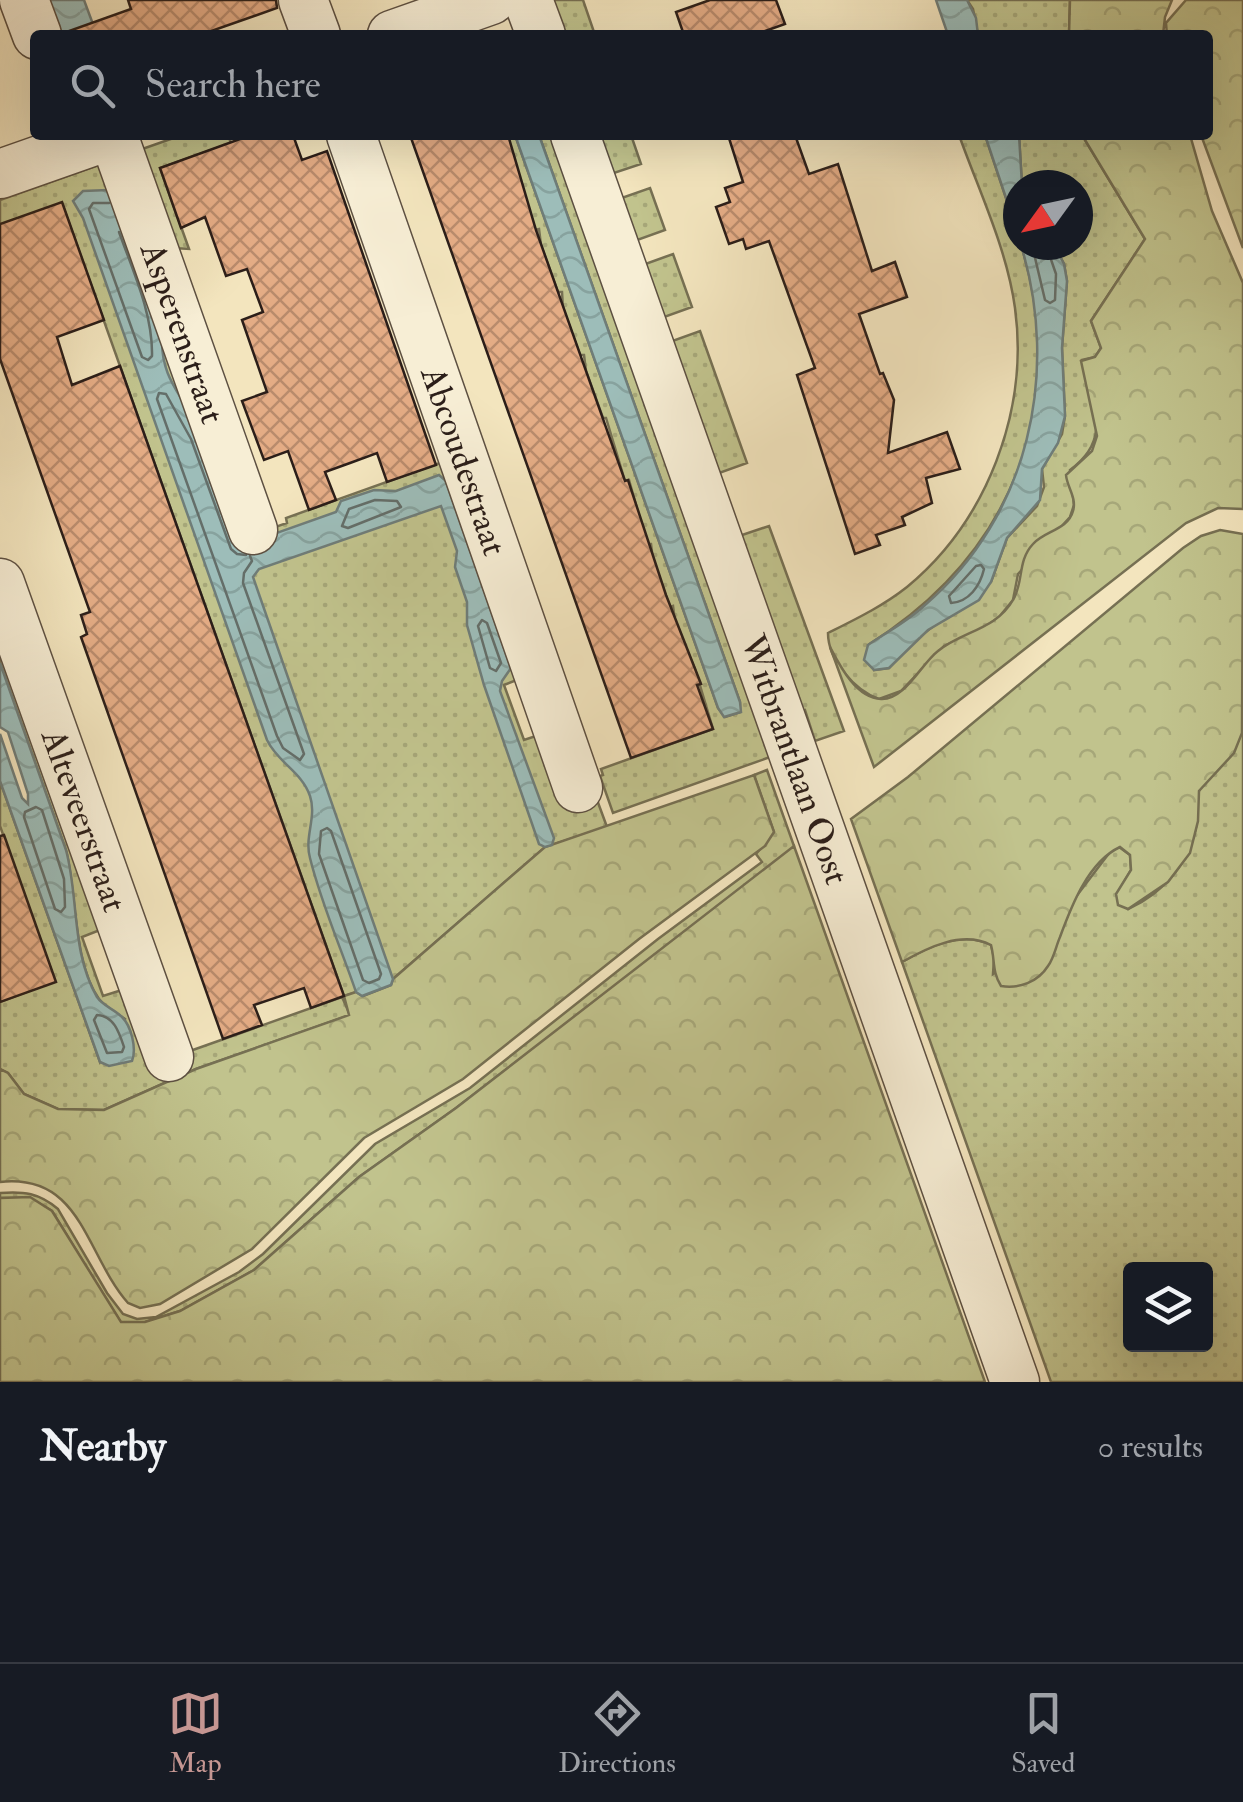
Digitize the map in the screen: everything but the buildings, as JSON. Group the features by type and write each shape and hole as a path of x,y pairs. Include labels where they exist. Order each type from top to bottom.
{"street":[{"path":"24,0 35,30"},
{"path":"304,0 314,30"},
{"path":"406,30 491,0"},
{"path":"528,0 538,30"},
{"name":"Asperenstraat","path":"0,174 88,140"},
{"name":"Asperenstraat","path":"94,140 253,530"},
{"name":"Abcoudestraat","path":"353,140 578,788"},
{"name":"Witbrantlaan Oost","path":"578,140 1015,1382"},
{"name":"Alteveerstraat","path":"0,583 169,1057"}],"green space":[{"path":"542,0 583,0 593,30 553,30"},
{"path":"967,0 1070,0 1069,30 977,30"},
{"path":"1070,0 1172,0 1164,30 1069,30"},
{"path":"1186,0 1243,0 1243,248 1203,140 1213,140 1213,30 1167,30 1166,23"},
{"path":"168,140 230,140 231,143 160,168 189,249 174,248 128,154"},
{"path":"504,140 517,140 718,708 725,717 740,712 740,702 541,140 555,140 773,756 613,813 601,769 713,729 695,669 675,622 673,606 670,607 653,560 651,544 647,544 629,480 625,481 606,418 586,371 584,355 580,355 563,308 562,292 558,292 539,229 535,230"},
{"path":"592,140 633,140 641,164 605,176"},
{"path":"961,140 987,140 1003,189 1003,257"},
{"path":"1019,140 1085,140 1145,239 1091,321 1101,348 1095,357 1082,360 1094,406 1096,433 1084,458 1070,470 1074,505 1070,517 1018,574 1013,600 999,617 981,630 944,646 901,691 879,699 844,673 833,654 828,633 907,587 960,530 980,497 1008,424 1015,386 1018,347 1004,260 1024,260 1035,306 1038,364 1032,420 1017,473 992,522 959,568 918,609 868,645 874,670 889,668 918,638 991,582 1007,538 1037,506 1044,487 1042,469 1062,434 1065,416 1062,348 1067,281 1062,260 1093,260 1093,170 1021,170"},
{"path":"1085,140 1191,140 1212,211 1243,283 1243,509 1218,508 1186,523 874,767 830,647 850,680 864,693 890,698 938,651 1006,610 1016,593 1028,551 1066,522 1073,511 1066,475 1092,451 1097,436 1081,361 1095,357 1101,348 1091,321 1145,239"},
{"path":"110,161 244,538 287,523 286,518 445,461 522,678 504,685 524,740 542,734 593,789 607,827 545,847 393,979 391,985 362,996 356,992 344,996 62,203 0,225 0,200"},
{"path":"650,188 665,230 629,243 613,201"},
{"path":"673,254 692,307 656,320 637,267"},
{"path":"700,331 747,463 711,476 664,344"},
{"path":"769,526 844,731 815,741 805,710 796,713 733,538"},
{"path":"1220,530 1243,534 1242,733 1234,753 1199,791 1198,821 1190,853 1168,882 1128,909 1118,905 1116,894 1131,870 1130,855 1120,847 1109,854 1082,886 1050,963 1028,983 1001,986 991,945 968,939 922,951 902,962 851,819 908,777 1183,548"},
{"path":"0,646 100,930 82,937 103,996 122,990 190,1051 342,997 350,1015 196,1069 104,1110 58,1109 24,1094 8,1073 0,1069 0,1002 55,981 0,826 0,781 100,1062 125,1019 99,999 84,967 66,850 0,663"},
{"path":"1243,721 1243,1382 1051,1382 902,962 934,946 968,939 991,945 993,974 1063,927 1075,898 1110,852 1119,847 1130,855 1131,870 1117,894 1128,909 1141,902 1164,885 1182,862 1194,836 1199,791 1236,746"},
{"path":"767,770 794,846 788,854 456,1108 359,1177 254,1270 180,1311 145,1322 121,1323 52,1211 30,1198 0,1198 0,1193 31,1194 58,1209 107,1293 123,1314 137,1319 156,1317 239,1272 263,1254 375,1144 470,1088 762,862 756,854 774,832 754,775"},
{"path":"754,775 774,832 765,846 639,939 463,1079 364,1138 252,1249 160,1304 140,1308 128,1303 79,1221 49,1190 27,1183 0,1182 0,1069 8,1073 24,1094 58,1109 104,1110 196,1069 349,1015 344,996 356,992 363,996 391,985 393,979 545,847"},
{"path":"794,846 985,1382 0,1382 0,1198 30,1197 52,1211 121,1322 145,1322 180,1311 254,1270 359,1177 456,1108"}],"water":[{"path":"47,0 84,0 95,30 53,30"},
{"path":"936,0 967,0 977,30 946,30"},
{"path":"517,140 541,140 741,712 724,717"},
{"path":"987,140 1019,140 1021,170 1003,170 1003,189"},
{"path":"108,190 162,341 165,367 191,415 240,546 336,512 341,501 374,490 396,491 439,475 446,481 511,668 500,691 554,838 552,845 545,847 539,844 484,685 467,625 467,602 455,567 457,551 441,506 259,569 253,577 393,979 391,985 362,996 356,992 310,858 310,796 267,740 83,218 73,201 83,191"},
{"path":"1024,260 1062,260 1067,281 1062,348 1065,416 1058,443 1042,469 1040,500 1007,538 991,582 979,600 928,630 889,668 874,670 864,660 868,645 918,611 961,569 989,529 1011,486 1027,440 1035,392 1037,343"},
{"path":"0,663 66,850 83,962 99,1000 128,1026 132,1061 109,1066 100,1062 0,781 0,734 22,798 28,804 8,732 0,727"}]}
